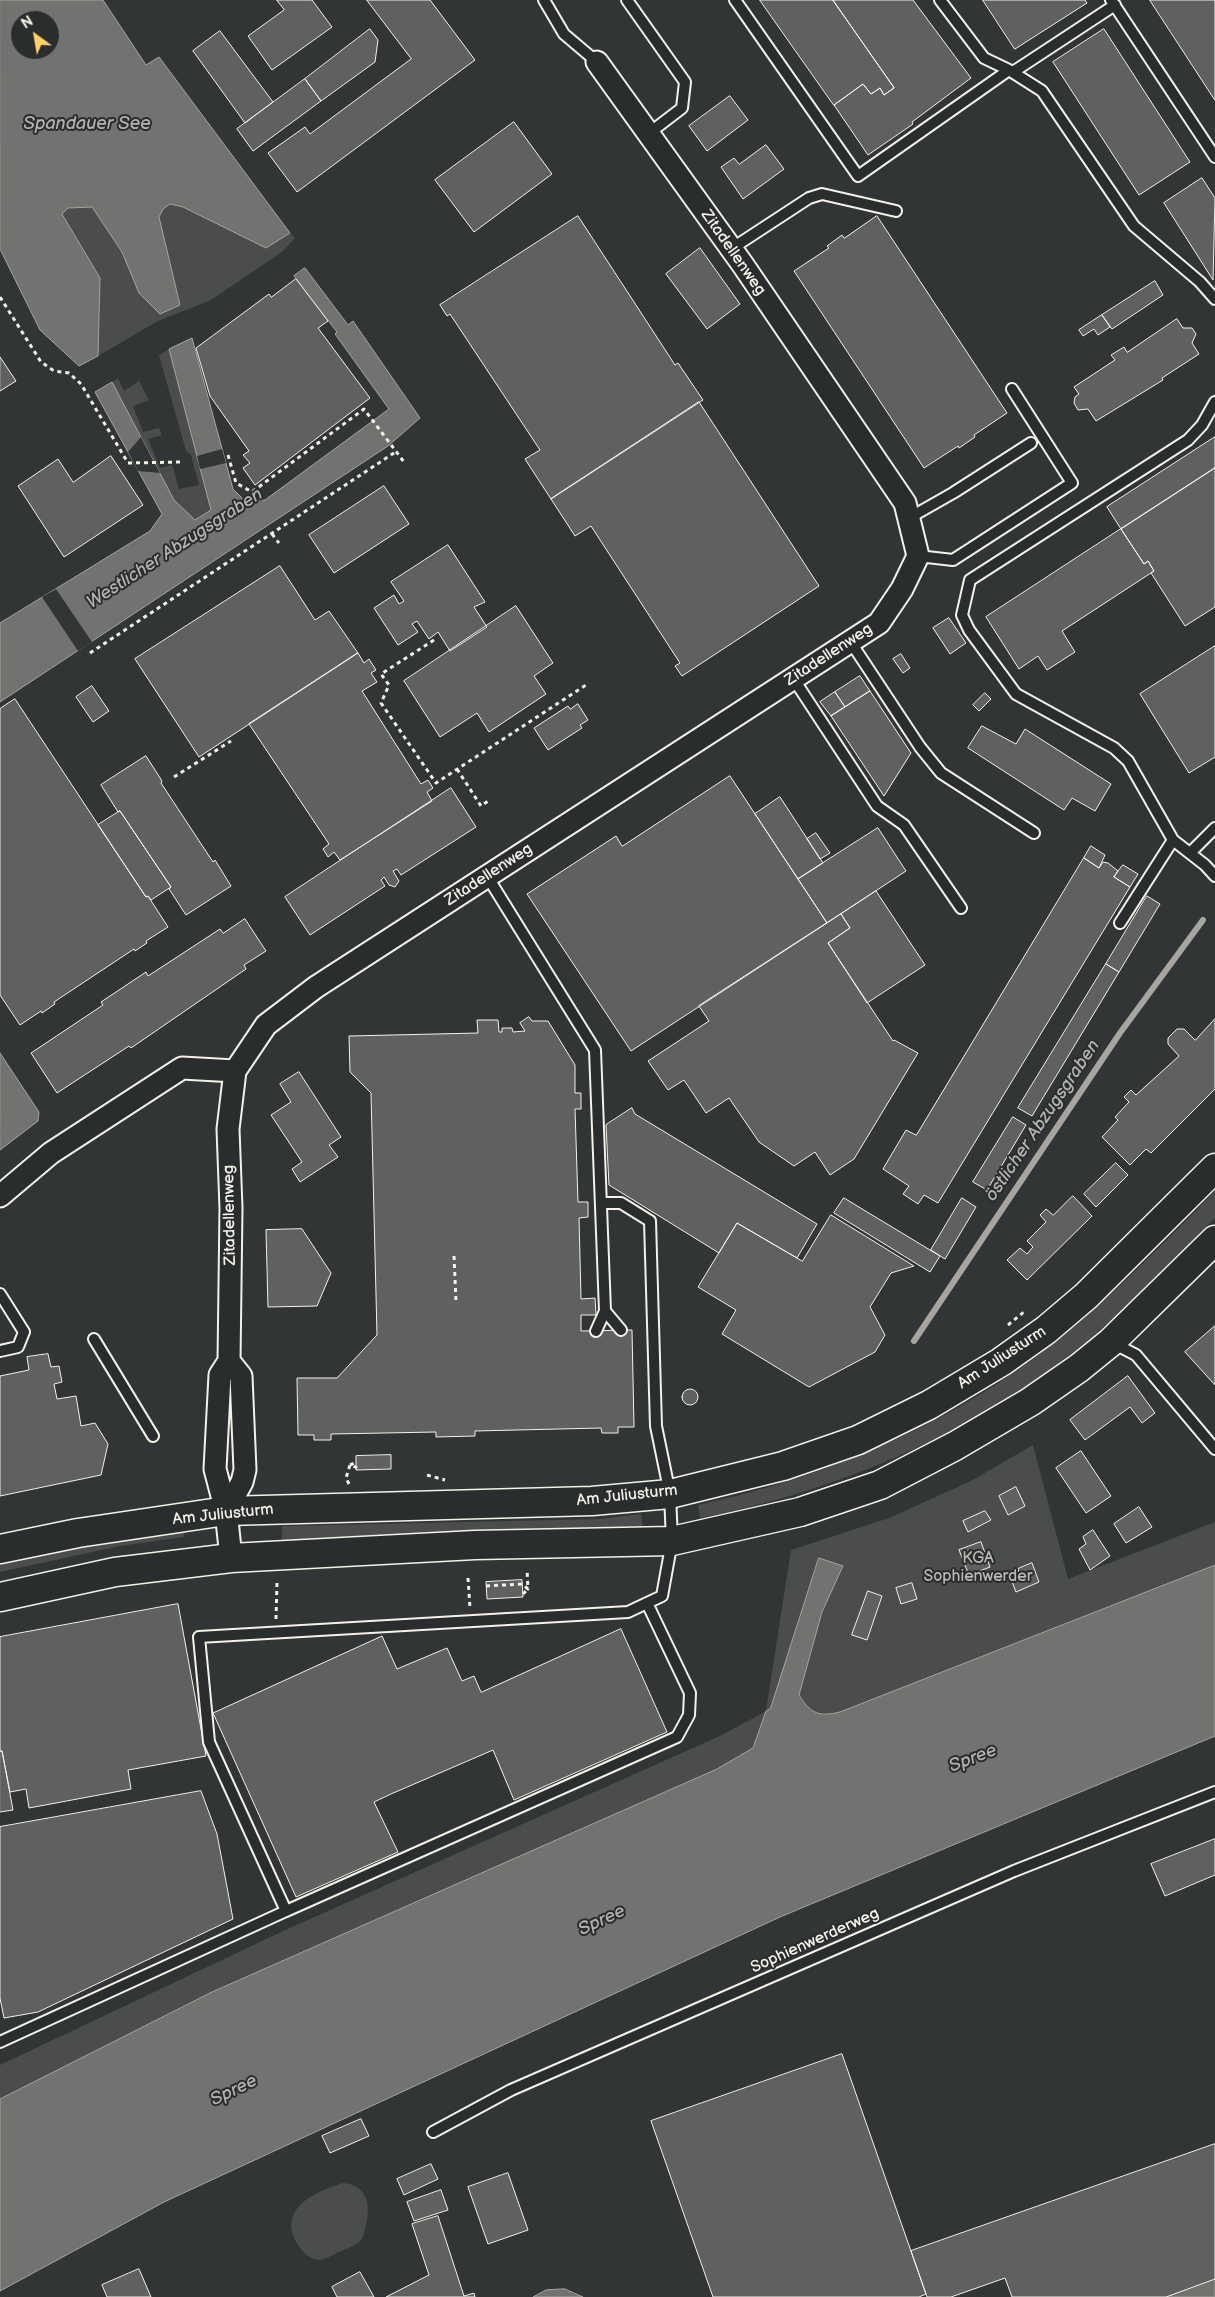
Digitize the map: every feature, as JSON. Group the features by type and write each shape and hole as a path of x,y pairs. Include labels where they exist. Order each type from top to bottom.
{"main road":[{"name":"Am Juliusturm","path":"0,1549 78,1533 226,1511 592,1502 670,1494 800,1460 858,1440 928,1405 1001,1362 1053,1324 1086,1296 1215,1168"},
{"path":"0,1597 115,1572 231,1558 475,1546 672,1541 800,1512 880,1484 955,1446 1030,1402 1079,1368 1111,1342 1215,1240"}],"street":[{"name":"Zitadellenweg","path":"231,1558 226,1511 215,1469 220,1374 229,1361 231,1228 228,1129 235,1071 266,1024 316,987 880,623 902,589 918,556 905,503 731,249 596,62"},
{"path":"0,1196 51,1153 182,1068 235,1071"},
{"name":"Zitadellenweg","path":"226,1511 242,1482 245,1470 240,1376 229,1361"}],"lane":[{"path":"544,0 564,34 596,62"},
{"path":"627,0 685,82 682,108 648,134"},
{"path":"735,0 858,176 1113,3 1215,157"},
{"path":"940,0 984,58 1011,71 1042,91 1134,226 1200,282 1215,299"},
{"path":"731,249 808,198 822,194 896,211"},
{"path":"918,556 953,560 1072,483 1012,389"},
{"path":"1215,402 1202,426 1188,440 970,580 962,615 970,630 1016,694 1114,748 1128,761 1173,840 1215,876"},
{"path":"909,518 953,493 1031,443"},
{"path":"850,641 920,747 941,773 1034,833"},
{"path":"793,678 877,806 904,825 961,908"},
{"path":"1190,853 1215,828"},
{"path":"1120,923 1173,840"},
{"path":"487,876 595,1050 605,1311 596,1331"},
{"path":"286,1911 209,1742 199,1637 628,1612 662,1596 672,1541 670,1494 656,1426 650,1221 621,1203 602,1203"},
{"path":"0,1294 24,1332 18,1347 0,1351"},
{"path":"605,1311 621,1330"},
{"path":"94,1339 153,1436"},
{"path":"1111,1342 1136,1355 1215,1449"},
{"path":"0,2042 286,1911 677,1737 689,1715 690,1693 647,1603"},
{"name":"Sophienwerderweg","path":"433,2132 457,2117 520,2086 1014,1871 1215,1792"}],"path":[{"path":"0,297 41,362 54,371 69,373 81,384 128,463 133,461 182,462"},
{"path":"228,455 236,483 252,492 364,409 404,462"},
{"path":"90,653 397,451"},
{"path":"272,534 278,543"},
{"path":"434,640 382,674 389,685 381,703 436,784 589,683"},
{"path":"174,776 231,742"},
{"path":"457,769 480,806 488,801"},
{"path":"454,1256 456,1302"},
{"path":"1005,1328 1025,1311"},
{"path":"346,1478 350,1465 357,1462"},
{"path":"350,1465 358,1468"},
{"path":"427,1475 450,1482"},
{"path":"527,1569 528,1589"},
{"path":"468,1578 470,1622"},
{"path":"276,1632 277,1582"},
{"path":"486,1586 522,1584 528,1589"},
{"path":"522,1594 528,1589"}],"green space":[{"path":"170,204 183,207 266,248 290,233 295,238 282,252 211,300 158,321 98,356 100,278 62,213 68,208 91,206 122,252 139,293 160,314 180,304 159,217 163,209"},
{"path":"169,349 211,510 195,520 174,501 112,382 118,378 124,391 139,381 149,400 133,406 143,432 159,428 162,435 148,439 160,468 172,465 179,489 199,485 191,455 186,451 159,355"},
{"path":"1215,1191 1215,1218 1152,1282 1086,1342 1043,1375 998,1404 904,1454 855,1474 753,1506 700,1518 698,1505 800,1477 850,1459 898,1438 991,1388 1034,1358 1076,1325 1147,1260"},
{"name":"KGA Sophienwerder","path":"1033,1445 1068,1579 1215,1522 1215,1565 840,1712 821,1714 812,1710 799,1695 822,1612 843,1566 819,1558 770,1709 766,1712 753,1748 717,1769 212,1992 0,2099 0,2065 281,1932 722,1735 766,1711 791,1550 889,1518 969,1482"},
{"path":"641,1514 643,1527 282,1540 282,1526 600,1519"},
{"path":"183,1529 184,1537 120,1546 0,1572 0,1561"},
{"path":"343,2183 357,2187 365,2197 368,2210 365,2232 361,2240 351,2247 325,2259 314,2259 303,2251 295,2240 292,2218 296,2209 303,2202 322,2191"}],"water":[{"name":"Spandauer See","path":"0,0 103,0 146,65 159,57 290,233 266,248 183,207 170,204 163,209 159,217 180,305 160,314 139,293 122,252 92,207 68,208 62,214 100,278 98,356 79,366 40,330 0,249"},
{"name":"Westlicher Abzugsgraben","path":"305,268 348,325 353,321 420,418 388,446 0,702 0,623 150,531 162,514 95,392 112,382 174,500 195,520 211,510 169,349 192,338 233,489 244,500 265,500 389,409 335,334 337,332 294,276"},
{"path":"0,1053 39,1112 38,1121 0,1150"},
{"name":"Spree","path":"819,1558 843,1566 822,1612 799,1695 812,1710 821,1714 840,1712 1215,1565 1215,1736 780,1917 164,2202 0,2291 0,2099 212,1992 717,1769 753,1748 766,1711 770,1709"},
{"path":"1215,2279 1215,2297 1166,2297"},
{"path":"565,2289 583,2297 533,2297 546,2290"}],"pier":[{"path":"141,437 160,473 138,471 128,452"},
{"path":"222,449 226,463 200,469 197,456"},
{"path":"56,589 92,642 78,651 42,597"}],"building":[{"path":"277,0 312,0 332,27 272,70 248,36 284,10"},
{"path":"367,0 430,0 475,60 297,192 268,153 305,127 310,134 411,59"},
{"path":"760,0 833,0 894,88 884,95 880,88 871,94 863,84 834,105"},
{"path":"833,0 913,0 971,78 912,122 913,124 868,155 834,105 863,84 871,94 880,88 884,95 894,88"},
{"path":"983,0 1085,0 1087,3 1015,49"},
{"path":"1150,0 1215,0 1215,100"},
{"path":"370,29 378,40 375,62 321,101 305,79"},
{"path":"1104,29 1190,162 1139,195 1053,62"},
{"path":"220,31 273,102 245,123 193,51"},
{"path":"305,79 321,101 253,151 237,129"},
{"path":"730,96 748,120 707,151 689,126"},
{"path":"514,122 552,174 474,232 435,180"},
{"path":"766,145 784,169 743,199 721,167 734,158 739,164"},
{"path":"1202,178 1215,198 1213,280 1164,203"},
{"path":"578,216 675,365 678,363 703,400 551,499 525,459 540,450 450,314 447,316 440,305"},
{"path":"877,216 1007,413 974,435 975,437 959,448 958,446 924,468 794,271 829,248 827,246 842,235 844,238"},
{"path":"700,248 740,304 707,329 666,274"},
{"path":"296,279 328,321 318,328 370,398 255,485 243,468 250,463 243,455 249,451 210,396 196,348 269,294 271,297"},
{"path":"1155,281 1163,295 1112,329 1102,315"},
{"path":"1102,315 1110,327 1098,335 1094,329 1083,336 1079,330"},
{"path":"1177,319 1183,328 1192,328 1196,334 1192,343 1199,354 1162,378 1163,380 1096,421 1088,409 1078,410 1074,403 1075,397 1079,394 1074,387 1115,360 1111,355 1124,347 1127,352"},
{"path":"0,357 16,381 0,391"},
{"path":"699,402 819,586 682,676 675,666 680,663 591,526 575,536 551,499"},
{"path":"1215,437 1215,468 1121,529 1107,507"},
{"path":"111,456 143,505 64,557 18,486 58,459 73,482"},
{"path":"1215,468 1215,607 1185,626 1151,573 1154,571 1148,561 1144,564 1121,529"},
{"path":"384,486 409,524 334,573 309,535"},
{"path":"1121,529 1144,564 1148,561 1154,571 1062,631 1075,652 1047,670 1038,656 1019,669 986,617"},
{"path":"448,545 485,602 474,607 487,627 450,651 438,632 429,639 417,621 412,624 418,632 398,645 374,608 394,595 399,604 404,601 391,582"},
{"path":"280,566 315,620 329,611 358,653 199,757 135,659"},
{"path":"516,606 553,663 534,676 546,694 489,732 477,713 440,737 404,681"},
{"path":"949,618 966,643 950,654 933,628"},
{"path":"1215,646 1215,757 1189,773 1140,694"},
{"path":"358,653 364,663 369,659 376,670 371,673 377,682 362,691 421,784 428,780 433,788 427,792 432,801 340,860 334,852 328,857 323,849 329,844 249,724"},
{"path":"901,654 910,668 903,673 893,659"},
{"path":"860,676 870,691 845,707 835,692"},
{"path":"92,686 109,711 93,722 76,697"},
{"path":"870,691 911,753 884,796 831,716"},
{"path":"835,692 845,707 831,716 820,702"},
{"path":"985,693 991,699 979,711 973,705"},
{"path":"15,699 146,897 148,896 168,927 146,941 147,943 135,951 134,949 54,1002 55,1004 42,1013 41,1011 20,1025 0,995 0,709"},
{"path":"578,704 588,720 580,725 582,728 548,750 534,728 568,706 570,709"},
{"path":"982,726 1016,744 1025,729 1111,784 1095,811 1072,798 1064,810 968,748"},
{"path":"146,756 162,781 161,783 231,886 186,915 169,889 171,887 101,785"},
{"path":"730,776 827,923 631,1051 527,894 616,836 622,846"},
{"path":"451,788 476,827 401,875 397,869 393,871 399,881 395,887 389,885 384,877 381,880 385,886 310,935 285,897"},
{"path":"780,797 823,863 798,879 755,814"},
{"path":"120,811 171,887 151,900 148,896 146,897 98,825"},
{"path":"878,828 906,871 827,923 798,879"},
{"path":"816,833 830,853 820,859 807,839"},
{"path":"1091,846 1105,855 1099,868 1084,858"},
{"path":"1084,858 1099,868 1103,862 1108,863 1118,871 1114,877 1130,887 938,1203 924,1195 918,1204 903,1194 909,1186 883,1169 906,1130 916,1135"},
{"path":"1123,865 1138,874 1130,887 1114,877"},
{"path":"876,891 925,965 867,1003 828,943 850,928 841,914"},
{"path":"1147,896 1160,904 1119,972 1106,964"},
{"path":"841,914 850,928 828,943 893,1041 918,1053 854,1159 830,1175 815,1152 794,1166 759,1142 729,1098 706,1113 684,1080 668,1090 648,1061 709,1021 699,1006"},
{"path":"245,919 266,951 244,965 246,969 131,1048 129,1046 57,1093 31,1053 103,1005 101,1002 146,972 148,976 220,929 223,933"},
{"path":"1106,964 1119,972 1032,1116 1018,1108"},
{"path":"529,1017 532,1021 548,1021 575,1065 575,1093 581,1093 581,1109 575,1109 578,1202 588,1202 588,1217 579,1218 581,1299 595,1298 596,1315 581,1315 581,1331 632,1330 634,1427 618,1427 618,1433 602,1433 601,1428 475,1431 475,1436 436,1437 436,1432 331,1434 331,1440 314,1440 314,1435 298,1435 297,1378 337,1378 377,1335 371,1093 350,1072 349,1036 478,1033 477,1020 498,1020 499,1032 502,1032 502,1028 512,1028 513,1032 525,1031 520,1023"},
{"path":"1215,1019 1215,1089 1151,1153 1146,1149 1130,1165 1102,1137 1118,1120 1115,1117 1129,1102 1124,1097 1131,1090 1136,1095 1179,1056 1168,1044 1168,1038 1177,1029 1184,1029 1195,1040"},
{"path":"299,1072 341,1137 329,1145 338,1157 300,1182 292,1169 302,1162 271,1115 291,1102 280,1084"},
{"path":"632,1108 635,1114 817,1224 797,1258 737,1223 719,1253 609,1185 606,1125"},
{"path":"1013,1117 1026,1125 987,1190 973,1182"},
{"path":"1116,1163 1128,1175 1096,1207 1084,1194"},
{"path":"1073,1196 1092,1216 1027,1280 1007,1260 1020,1248 1027,1254 1033,1247 1027,1241 1046,1222 1040,1215 1046,1209 1053,1215"},
{"path":"844,1198 940,1256 930,1272 834,1213"},
{"path":"962,1198 976,1207 945,1259 931,1250"},
{"path":"831,1215 914,1266 891,1273 870,1307 885,1335 875,1352 809,1387 722,1334 736,1310 698,1287 737,1223 802,1261"},
{"path":"302,1229 331,1273 317,1306 268,1307 266,1230"},
{"path":"1215,1326 1215,1385 1185,1352"},
{"path":"48,1354 51,1367 59,1366 62,1382 54,1384 57,1399 76,1396 81,1426 95,1423 108,1444 101,1475 0,1496 0,1376 29,1370 27,1357"},
{"path":"1128,1376 1155,1413 1142,1423 1130,1407 1085,1440 1070,1420"},
{"path":"690,1389 698,1397 690,1405 682,1397"},
{"path":"1081,1451 1111,1496 1086,1513 1056,1468"},
{"path":"391,1455 391,1469 356,1470 356,1456"},
{"path":"1016,1487 1025,1506 1008,1515 999,1496"},
{"path":"1139,1507 1152,1527 1126,1543 1114,1524"},
{"path":"985,1511 991,1520 968,1532 963,1521"},
{"path":"1093,1530 1110,1556 1090,1570 1079,1549 1086,1544 1083,1537"},
{"path":"981,1542 990,1567 969,1575 959,1550"},
{"path":"1032,1563 1039,1582 1016,1592 1011,1579 1020,1576 1018,1569"},
{"path":"522,1580 523,1597 487,1599 486,1582"},
{"path":"912,1583 917,1599 901,1604 896,1588"},
{"path":"868,1591 882,1596 867,1640 852,1635"},
{"path":"178,1604 206,1756 128,1770 131,1789 29,1808 26,1789 10,1792 2,1751 0,1751 0,1637"},
{"path":"621,1629 667,1732 514,1800 493,1750 391,1794 374,1802 398,1852 296,1897 213,1713 382,1636 397,1669 447,1648 462,1681 474,1676 481,1692"},
{"path":"0,1751 2,1751 13,1810 0,1812"},
{"path":"201,1791 217,1834 233,1919 38,2012 4,2018 0,1998 0,1827"},
{"path":"1215,1839 1215,1875 1165,1896 1151,1864"},
{"path":"842,2054 926,2294 919,2297 713,2297 651,2121"},
{"path":"361,2119 369,2136 330,2153 322,2136"},
{"path":"1215,2144 1215,2279 1166,2297 1012,2297 1005,2278 951,2297 927,2297 911,2251"},
{"path":"431,2164 438,2179 404,2195 397,2179"},
{"path":"508,2173 528,2230 488,2244 468,2187"},
{"path":"441,2190 448,2210 414,2221 407,2202"},
{"path":"438,2216 464,2296 474,2293 475,2297 386,2297 429,2275 412,2224"},
{"path":"139,2269 151,2297 107,2297 102,2285"},
{"path":"360,2272 374,2297 337,2297 332,2287"}],"waterway":[{"name":"östlicher Abzugsgraben","path":"914,1341 1120,1033 1203,920"}]}
